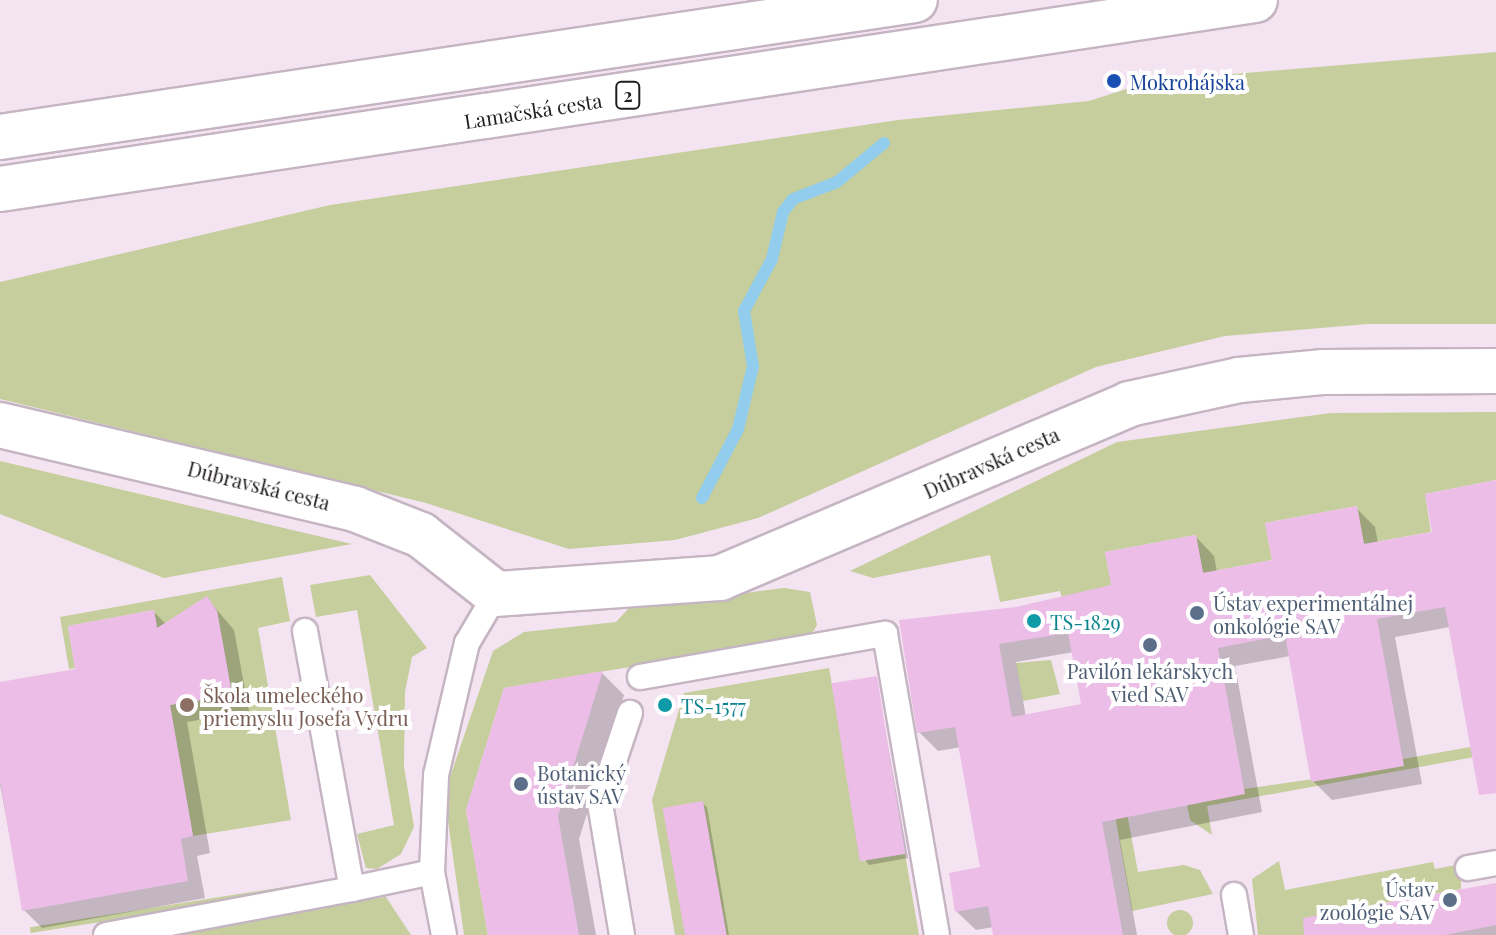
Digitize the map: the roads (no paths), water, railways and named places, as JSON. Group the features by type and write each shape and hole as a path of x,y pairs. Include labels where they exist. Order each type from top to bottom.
{"main road":[{"path":"0,137 866,4 915,0"},
{"name":"Lamačská cesta","path":"0,189 1255,0"},
{"path":"866,4 882,44 903,55"},
{"name":"Dúbravská cesta","path":"0,425 355,509 421,535 496,594 720,578 1129,404 1294,375 1496,371"}],"lane":[{"path":"444,935 432,872 436,775 467,643 496,594"},
{"path":"305,631 352,889"},
{"path":"640,677 885,634 937,935"},
{"path":"622,935 600,803 630,713"},
{"path":"1468,868 1496,863"},
{"path":"106,935 432,872"},
{"path":"1234,895 1241,935"}],"waterway":[{"path":"702,498 738,429 753,366 744,311 772,259 783,212 793,199 837,182 884,143"}],"place":[{"name":"Mokrohájska","path":"1114,81"},
{"name":"Ústav experimentálnej onkológie SAV","path":"1197,613"},
{"name":"TS-1829","path":"1034,621"},
{"name":"Pavilón lekárskych vied SAV","path":"1150,645"},
{"name":"Škola umeleckého priemyslu Josefa Vydru","path":"187,705"},
{"name":"TS-1577","path":"665,705"},
{"name":"Botanický ústav SAV","path":"521,784"},
{"name":"Ústav zoológie SAV","path":"1450,900"}]}
